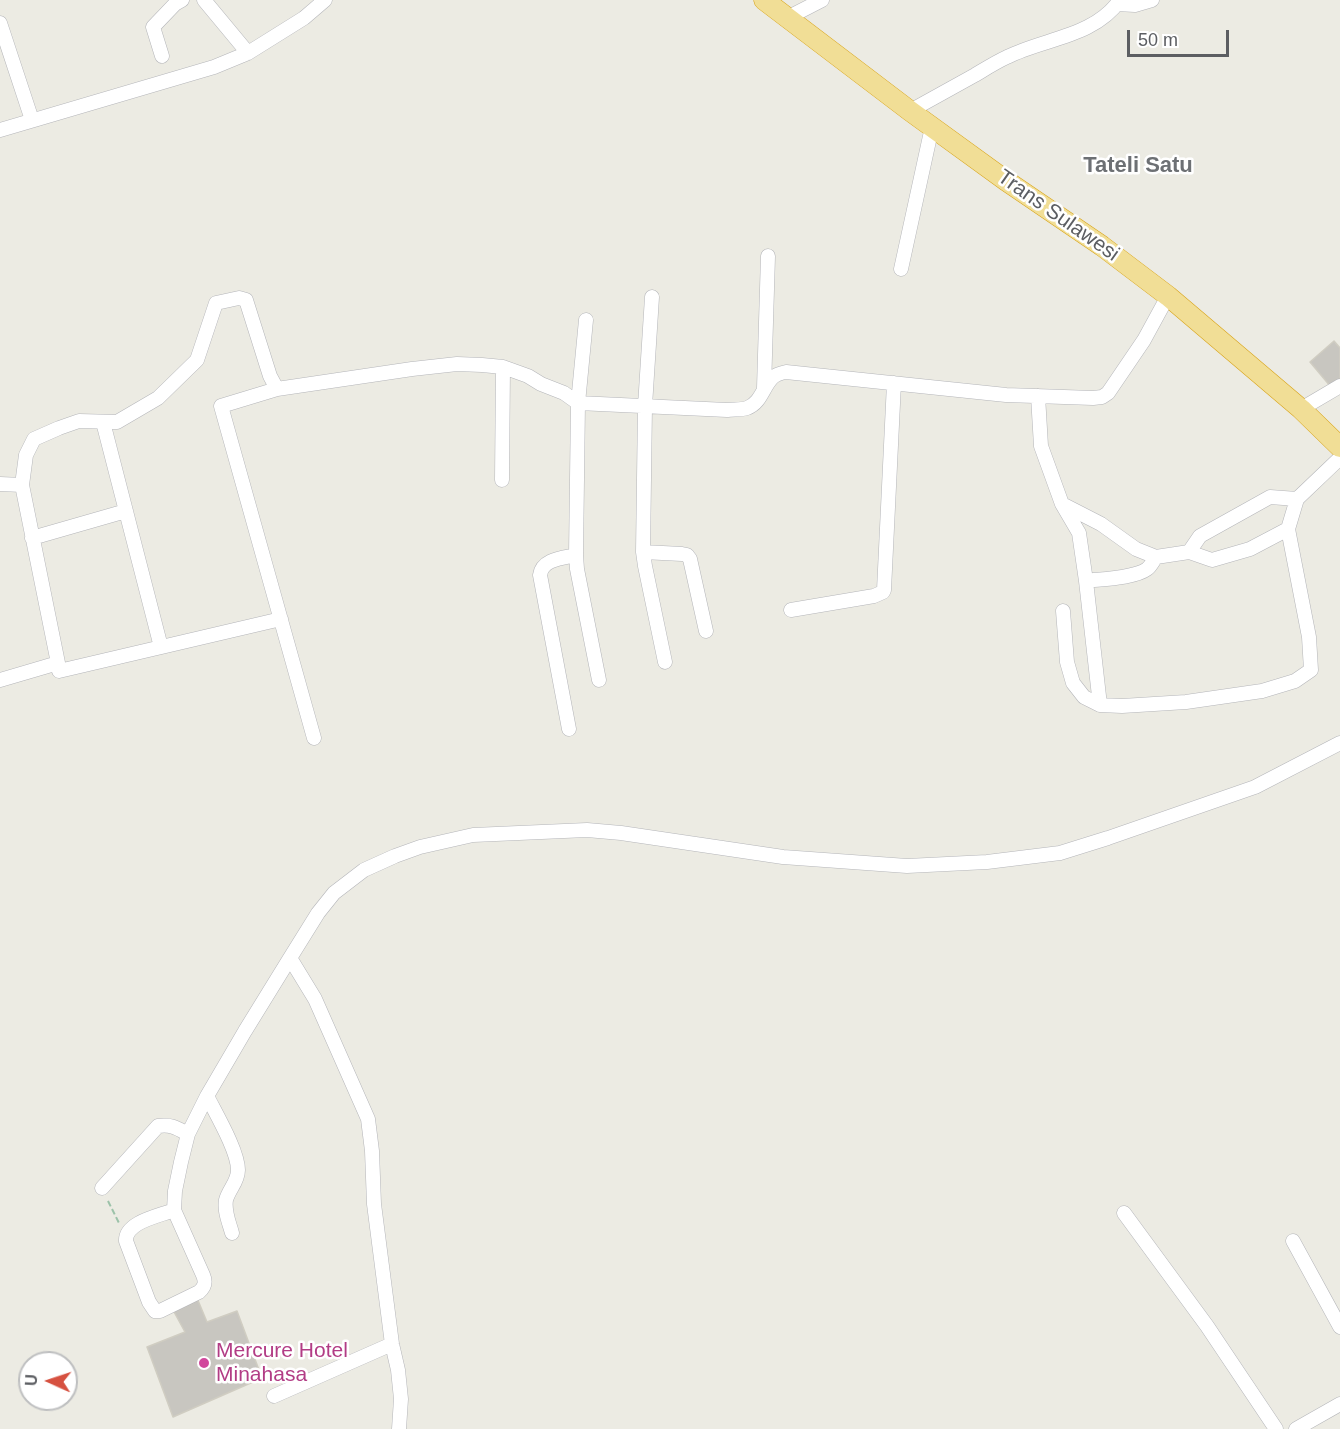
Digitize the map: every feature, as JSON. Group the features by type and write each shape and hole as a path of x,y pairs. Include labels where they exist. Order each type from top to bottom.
{"highway":[{"name":"Trans Sulawesi","path":"764,0 910,111 1005,180 1102,246 1168,296 1301,409 1340,447"}],"street":[{"path":"204,0 248,53"},
{"path":"0,130 214,67 248,53 304,18 325,0"},
{"path":"787,18 822,0"},
{"path":"910,111 1006,57 1090,27 1111,13 1119,2 1135,5 1152,0"},
{"path":"162,56 153,27 176,1"},
{"path":"0,23 2,37 33,120"},
{"path":"901,269 932,126"},
{"path":"764,390 768,256"},
{"path":"314,738 221,406 277,389 457,364 503,367 564,393 578,403 727,410 748,408 753,405 771,378 786,372 1006,395 1102,397 1108,393 1144,340 1168,296"},
{"path":"652,297 645,406 643,552 665,662"},
{"path":"0,680 58,663 22,484 26,455 34,439 79,422 117,422 158,398 197,360 216,303 239,298 246,300 270,376 277,389"},
{"path":"586,320 578,403 576,555 598,680"},
{"path":"502,480 503,367"},
{"path":"792,610 874,596 884,590 894,383"},
{"path":"1301,409 1340,386"},
{"path":"1038,396 1041,446 1062,504 1079,533 1100,705"},
{"path":"103,422 161,647"},
{"path":"1063,611 1067,662 1073,683 1084,697 1100,705 1186,702 1262,691 1295,681 1311,670 1309,637 1288,529 1297,499 1340,458"},
{"path":"0,484 22,484"},
{"path":"1190,552 1200,536 1270,497 1297,499"},
{"path":"1062,504 1101,524 1136,549 1156,557 1190,552 1212,560 1250,549 1288,529"},
{"path":"32,538 126,511"},
{"path":"643,552 687,555 690,559 706,631"},
{"path":"569,729 540,570 550,562 576,555"},
{"path":"1086,581 1140,573 1149,568 1156,557"},
{"path":"59,671 280,619"},
{"path":"174,1210 137,1223 126,1236 149,1302 154,1310 160,1311 200,1292 205,1284 174,1210 175,1191 188,1134 207,1096 318,913 334,893 364,870 394,856 420,847 474,835 587,830 783,857 907,866 987,862 1060,853 1108,838 1255,787 1340,743"},
{"path":"290,958 315,999 369,1119 374,1204 401,1399 399,1429"},
{"path":"207,1096 237,1158 236,1184 226,1199 226,1212 232,1233"},
{"path":"102,1188 158,1126 174,1126 188,1134"},
{"path":"1124,1213 1207,1326 1276,1429"},
{"path":"1293,1241 1340,1327"},
{"path":"274,1396 392,1344"},
{"path":"1296,1429 1340,1404"}],"path":[{"path":"102,1188 126,1236"}],"building":[{"path":"1334,341 1340,348 1340,379 1331,387 1310,362"},
{"name":"Mercure Hotel Minahasa","path":"197,1298 207,1322 237,1311 262,1378 173,1417 147,1347 185,1332 173,1310"}],"place":[{"name":"Mercure Hotel Minahasa","path":"204,1363"}],"district":[{"name":"Tateli Satu","path":"1138,166"}]}
